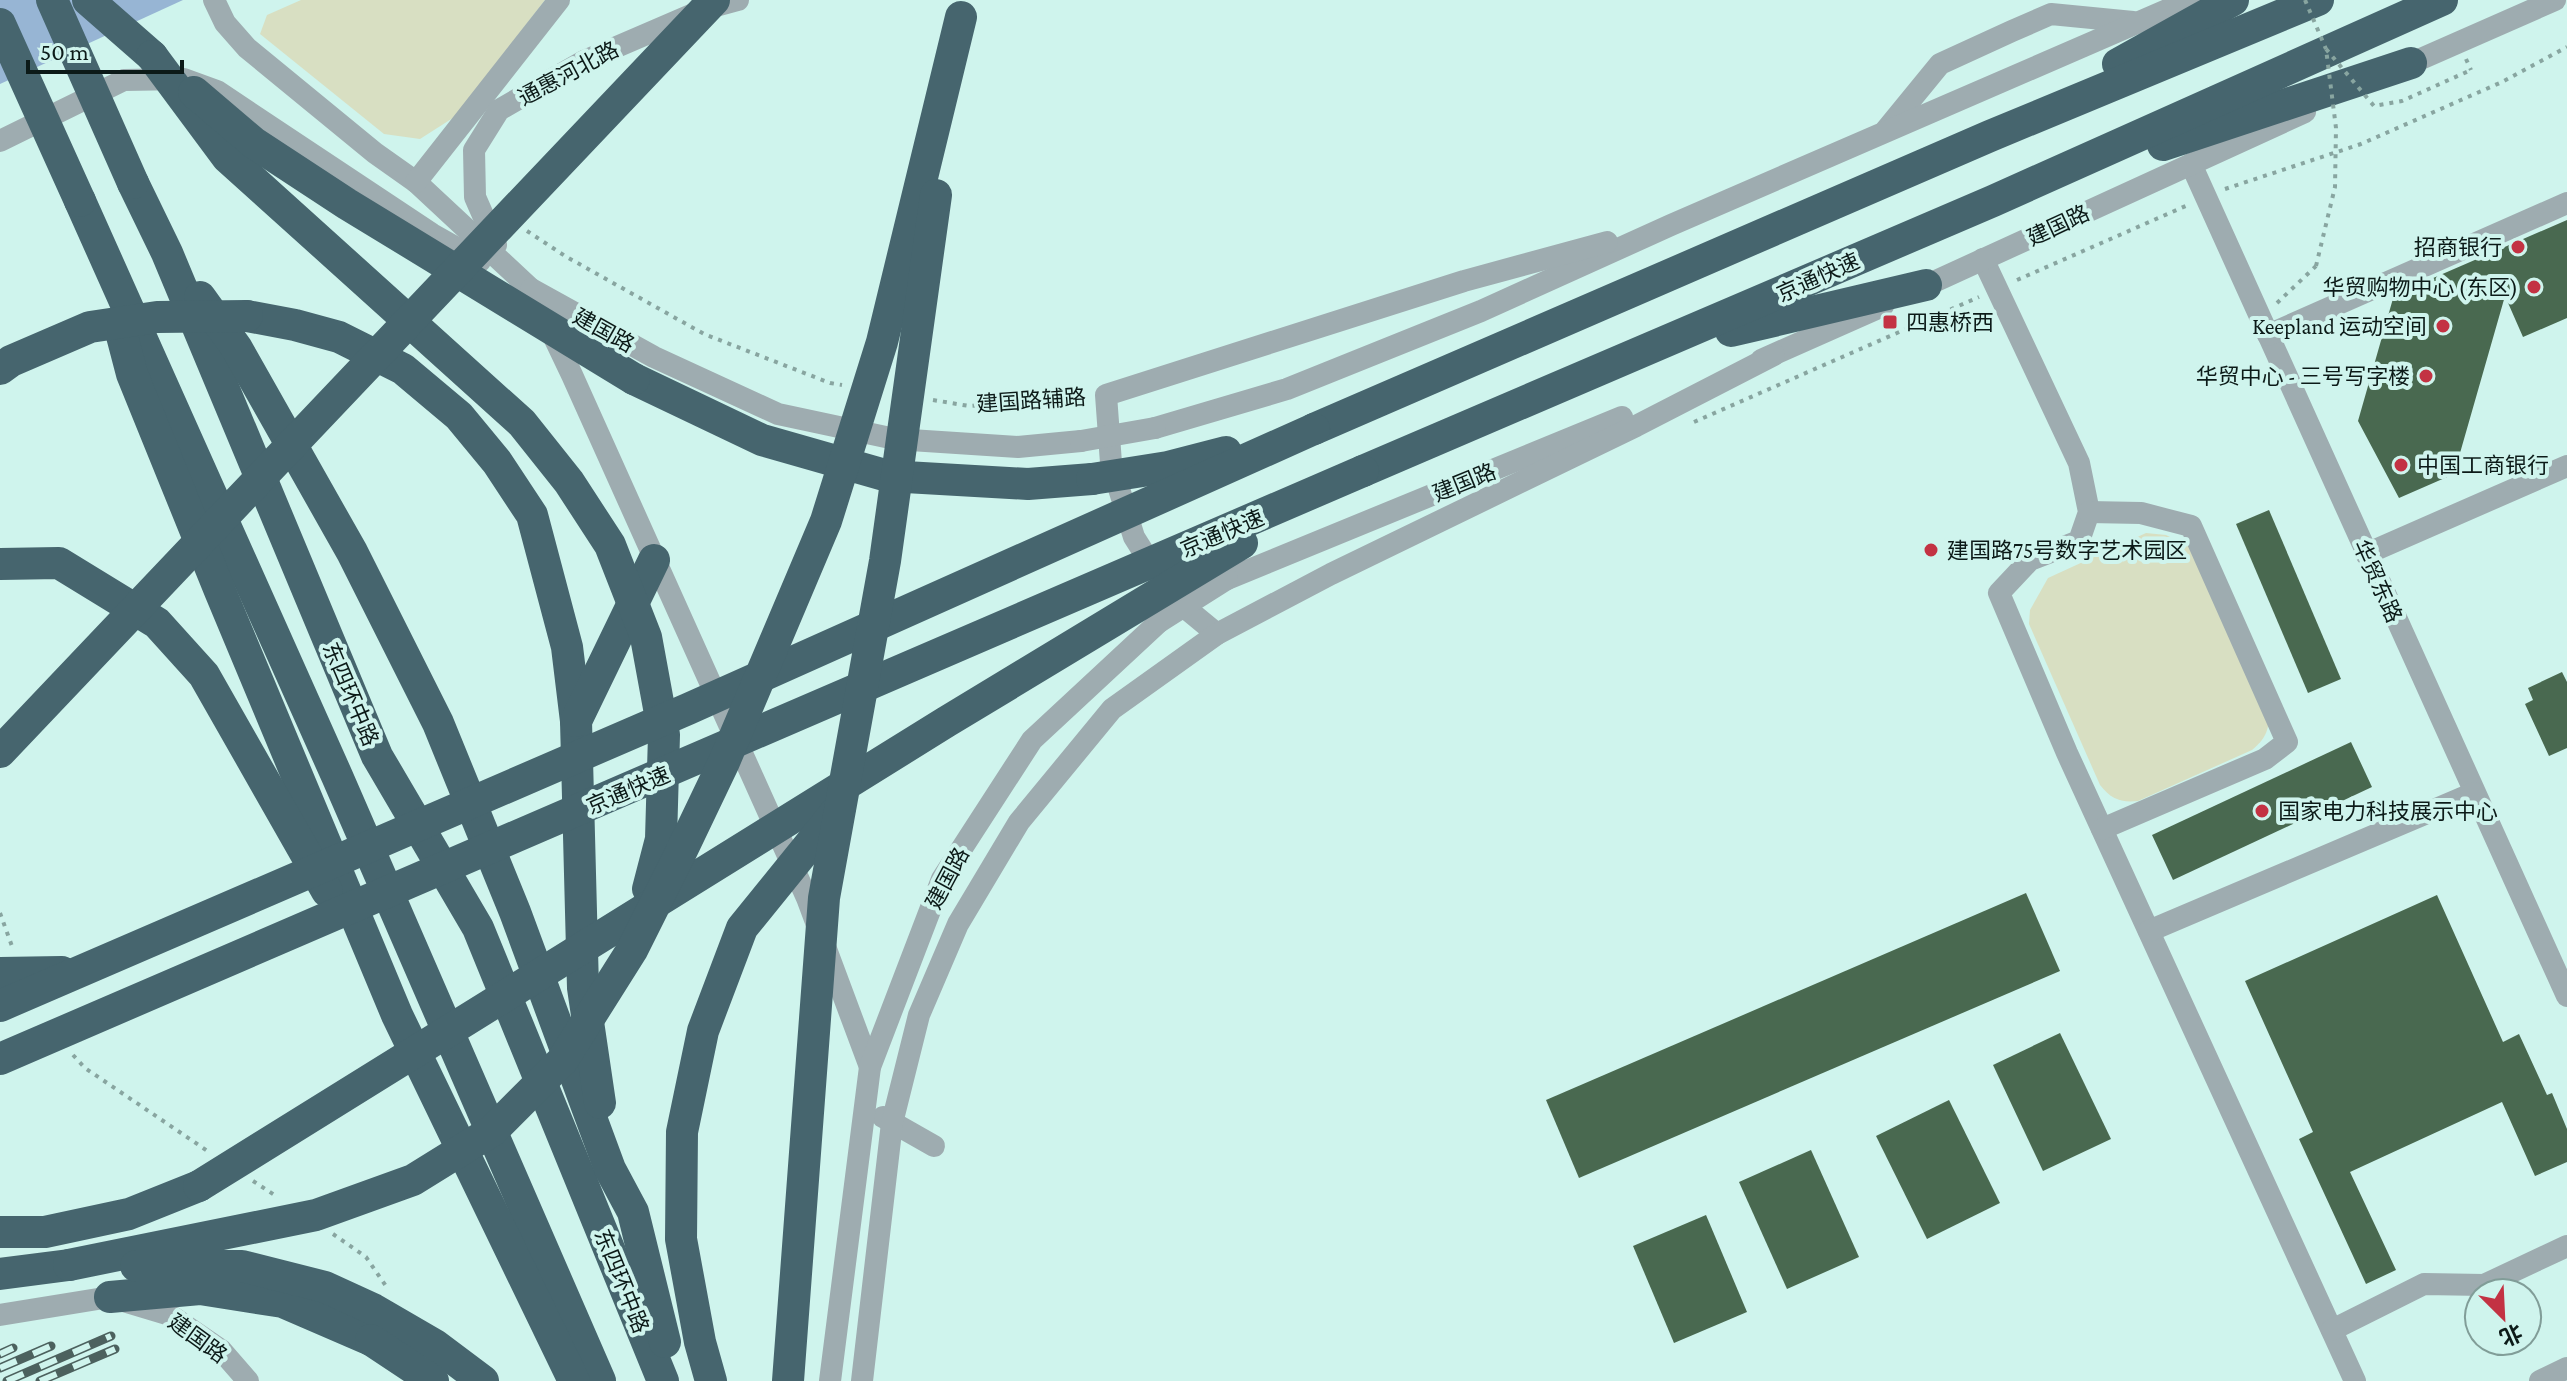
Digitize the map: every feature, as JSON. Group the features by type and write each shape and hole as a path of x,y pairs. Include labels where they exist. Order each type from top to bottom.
{"highway":[{"name":"东四环中路","path":"52,0 167,253 377,756 478,928 663,1381"},
{"path":"88,0 254,143 347,204 634,379 762,440 888,476 1028,484 1092,479 1168,467 1314,429"},
{"path":"0,752 714,0"},
{"path":"1990,136 2233,0"},
{"path":"0,1006 688,709 1314,429 1990,136 2318,0"},
{"name":"京通快速","path":"0,1059 1606,369 1993,201 2442,0"},
{"path":"0,1274 69,1265 316,1215 413,1180 492,1131 562,1061 632,950 724,762 826,521 882,342 964,9"},
{"path":"788,1381 824,898 885,561 964,9"},
{"name":"东四环中路","path":"0,24 337,776 600,1381"},
{"path":"152,56 227,157 522,423 569,482 610,545 646,637 664,735 661,839 632,950"},
{"path":"1993,201 2411,63"},
{"path":"95,236 132,374 397,1015 574,1381"},
{"path":"167,253 236,347 352,552 438,723 515,912 610,1169 633,1212 675,1381"},
{"path":"1654,348 1926,285"},
{"path":"0,369 11,361 90,327 157,317 247,316 339,337 403,369 459,416 497,462 532,515 567,647 576,721 578,893 583,988 610,1169"},
{"path":"0,1232 45,1232 129,1214 199,1186 946,722 1363,471"},
{"path":"576,721 654,560"},
{"path":"0,564 59,563 157,623 182,648 204,675 397,1015"},
{"path":"0,739 41,707"},
{"path":"711,1381 700,1342 681,1239 682,1132 703,1031 742,928 833,812 946,722"},
{"path":"0,973 81,972"},
{"path":"69,1265 242,1266 325,1287 373,1309 435,1345 483,1381"},
{"path":"110,1297 200,1289 283,1302 371,1340 433,1381"}],"street":[{"path":"214,0 225,23 247,48 375,153 416,182 531,289 807,898 870,1067"},
{"name":"通惠河北路","path":"416,182 559,0"},
{"name":"通惠河北路","path":"531,289 497,246 475,197 474,150 499,110 584,61 705,9 738,0"},
{"name":"建国路","path":"0,141 124,80 184,79 217,91 432,234 654,357 778,414 895,439 1018,447 1081,441 1155,428 1287,389 1481,311 1671,225 2190,0"},
{"name":"建国路","path":"830,1381 870,1067 942,879 1032,740 1159,622 1227,579 1774,355 2555,0"},
{"path":"1884,132 1940,64 2051,14 2139,22"},
{"name":"华贸东路","path":"2191,164 2474,793 2563,982"},
{"path":"2264,327 2567,203"},
{"name":"建国路辅路","path":"1106,395 1464,281 1671,225"},
{"path":"1983,259 2079,463 2089,512 2079,541 2030,560 1999,593 2102,829 2355,1381"},
{"path":"862,1381 892,1123 919,1015 958,924 1019,822 1112,709 1217,634 1331,574 1636,426 1774,355"},
{"path":"1106,395 1111,463 1134,537 1171,596 1217,634"},
{"path":"2366,554 2567,466"},
{"path":"2089,512 2141,513 2191,526 2287,742 2265,759 2102,829"},
{"path":"2149,931 2474,793"},
{"path":"865,1106 934,1146"},
{"path":"2332,1330 2424,1284 2484,1285 2567,1246"},
{"name":"建国路","path":"0,1315 110,1297 170,1315 221,1350 248,1381"},
{"path":"2540,1381 2567,1368"}],"path":[{"path":"2264,327 2316,266 2335,187 2336,128 2326,49 2305,0"},
{"path":"2326,49 2374,106 2402,101 2471,70"},
{"path":"526,231 704,334 830,383 846,385"},
{"name":"建国路辅路","path":"923,398 969,406 1106,395"}],"green space":[{"path":"301,0 545,0 456,116 420,139 384,134 260,34 267,15"},
{"path":"2146,533 2166,535 2196,550 2269,720 2265,734 2252,750 2138,801 2126,801 2112,797 2100,785 2029,624 2030,610 2048,578"}],"water":[{"path":"0,0 183,0 0,84"}],"building":[{"name":"华贸中心 - 三号写字楼","path":"2567,220 2567,318 2523,337 2505,296 2454,474 2399,498 2358,421 2394,295"},
{"path":"2269,510 2341,679 2308,693 2236,524"},
{"path":"2562,672 2567,682 2567,748 2549,756 2525,704 2533,700 2528,688"},
{"name":"国家电力科技展示中心","path":"2351,742 2372,787 2173,880 2152,835"},
{"path":"2026,893 2060,971 1579,1178 1546,1100"},
{"path":"2437,895 2503,1042 2519,1034 2547,1095 2552,1093 2567,1129 2567,1162 2535,1176 2502,1102 2350,1172 2396,1270 2366,1284 2299,1139 2313,1132 2245,981"},
{"path":"2060,1033 2111,1139 2043,1171 1993,1065"},
{"path":"1949,1100 2000,1203 1927,1239 1876,1136"},
{"path":"1811,1150 1859,1257 1787,1289 1739,1182"},
{"path":"1706,1215 1747,1312 1674,1343 1633,1246"}],"railway":[{"path":"7,1381 111,1336"},
{"path":"0,1368 51,1346"},
{"path":"0,1354 13,1348"},
{"path":"40,1381 115,1349"}],"place":[{"name":"招商银行","path":"2518,247"},
{"name":"华贸购物中心 (东区)","path":"2534,287"},
{"name":"四惠桥西","path":"1890,322"},
{"name":"Keepland 运动空间","path":"2443,326"},
{"name":"华贸中心 - 三号写字楼","path":"2426,376"},
{"name":"中国工商银行","path":"2401,465"},
{"name":"建国路75号数字艺术园区","path":"1931,550"},
{"name":"国家电力科技展示中心","path":"2262,811"}]}
